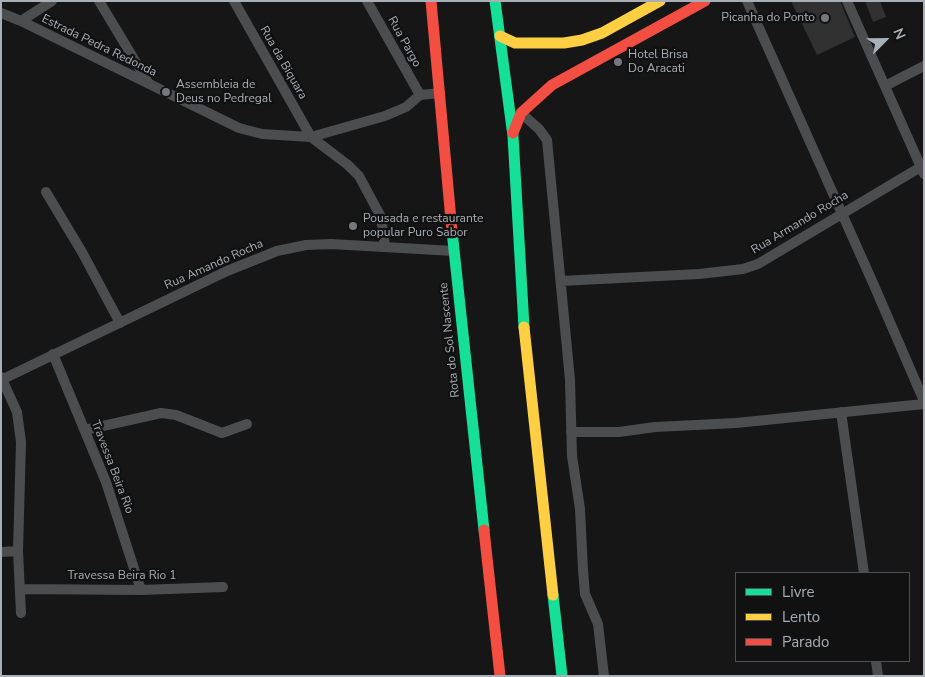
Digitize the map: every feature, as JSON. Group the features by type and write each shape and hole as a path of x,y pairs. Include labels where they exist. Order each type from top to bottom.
{"highway":[{"name":"Rota do Sol Nascente","path":"431,1 454,251 500,676"},
{"path":"496,1 513,136 524,323 562,676"},
{"path":"500,36 515,43 564,43 582,40 602,33 660,1"},
{"path":"513,136 521,113 552,85 705,1"}],"street":[{"path":"21,21 52,1"},
{"path":"99,1 150,85"},
{"name":"Rua da Biquara","path":"234,1 311,137"},
{"name":"Rua Pargo","path":"367,1 420,95"},
{"path":"571,432 619,432 655,427 758,421 924,403 747,1"},
{"path":"846,1 923,169"},
{"name":"Estrada Pedra Redonda","path":"1,14 21,21 240,128 262,134 311,137"},
{"path":"885,86 924,66"},
{"path":"311,137 385,116 406,107 420,95 440,93"},
{"path":"521,113 539,129 547,140 570,380 572,456 580,509 580,544 585,594 598,624 604,676"},
{"path":"311,137 348,165 359,176 382,217 385,246"},
{"name":"Rua Armando Rocha","path":"560,281 699,274 743,269 758,264 841,213 923,169"},
{"path":"46,192 90,265 120,323"},
{"name":"Rua Amando Rocha","path":"2,379 227,271 277,251 306,245 385,246 454,251"},
{"name":"Travessa Beira Rio","path":"53,354 106,482 141,590"},
{"path":"2,379 17,412 21,442 18,551 21,613"},
{"path":"841,412 864,572"},
{"path":"85,430 161,413 176,415 222,433 247,424"},
{"path":"1,552 18,551"},
{"name":"Travessa Beira Rio 1","path":"20,589 141,590 223,587"},
{"path":"876,662 878,676"}],"building":[{"name":"Picanha do Ponto","path":"791,1 840,1 855,37 817,55"},
{"path":"865,1 880,1 886,17 873,22"}],"traffic: fast":[{"path":"495,1 513,136 524,327"},
{"path":"452,231 484,530"},
{"path":"553,595 562,676"}],"traffic: slow":[{"path":"500,36 515,43 564,43 582,40 602,33 660,1"},
{"path":"524,327 553,595"}],"traffic: jam":[{"path":"431,1 452,231"},
{"path":"513,133 521,113 552,85 705,1"},
{"path":"484,530 500,676"}],"place":[{"name":"Picanha do Ponto","path":"825,18"},
{"name":"Hotel Brisa Do Aracati","path":"618,62"},
{"name":"Assembleia de Deus no Pedregal","path":"166,92"},
{"name":"Pousada e restaurante popular Puro Sabor","path":"353,226"}]}
